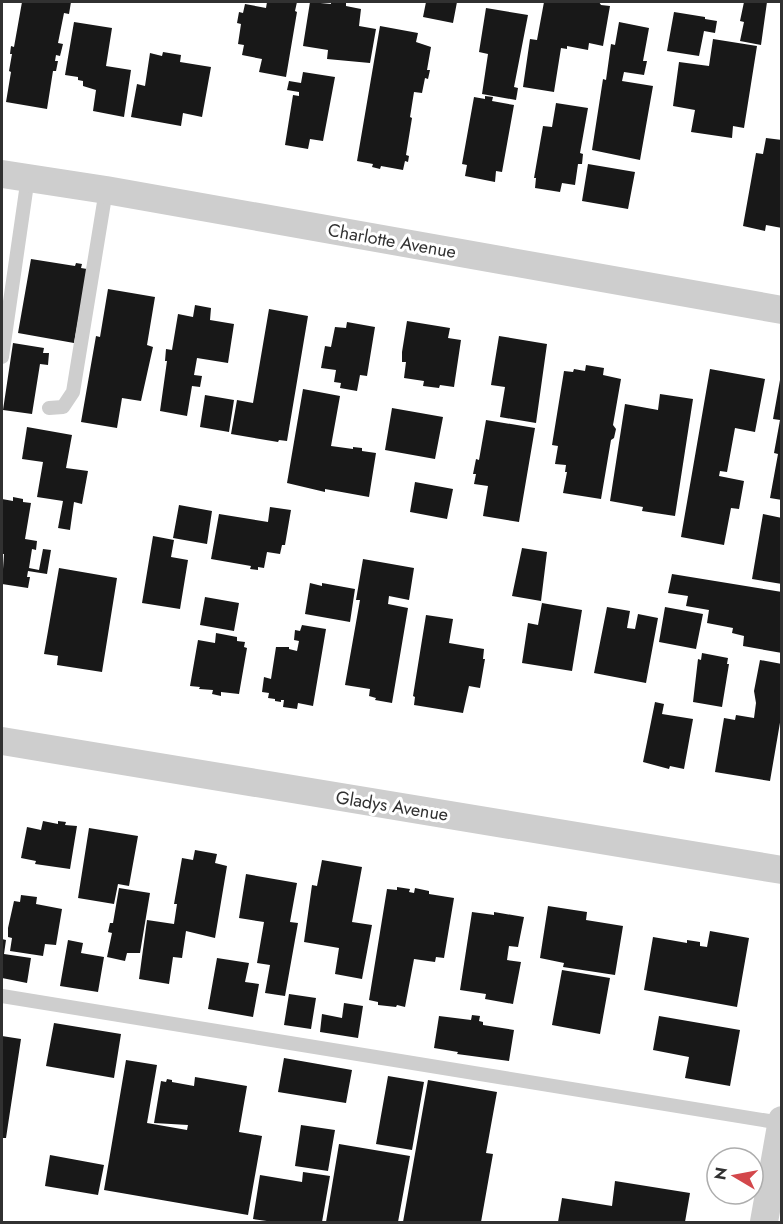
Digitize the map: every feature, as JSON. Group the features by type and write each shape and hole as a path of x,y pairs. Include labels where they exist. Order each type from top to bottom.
{"street":[{"name":"Charlotte Avenue","path":"15,175 782,310"},
{"name":"Gladys Avenue","path":"2,741 782,870"},
{"path":"764,1222 781,1122"}],"lane":[{"path":"2,357 15,175"},
{"path":"49,408 63,407 73,392 106,190"},
{"path":"2,996 781,1122"}],"building":[{"path":"22,2 71,2 69,14 64,13 58,43 63,44 60,56 56,55 55,61 58,61 56,71 53,71 47,109 6,102 11,72 9,71 11,46 14,47"},
{"path":"267,2 297,2 286,77 259,72 262,59 242,55 244,45 238,44 241,24 237,23 239,12 243,13 245,4 266,8"},
{"path":"310,2 331,4 331,2 346,2 346,6 361,9 359,26 376,29 370,63 327,59 328,50 303,46"},
{"path":"426,2 457,2 453,23 423,17"},
{"path":"544,2 599,2 601,5 610,6 603,46 589,43 588,50 567,46 567,49 561,48 554,92 523,87 530,39 537,40"},
{"path":"744,2 767,2 761,45 740,41 744,22 740,21"},
{"path":"486,8 528,15 514,87 518,88 516,100 482,94 488,54 479,52"},
{"path":"674,12 717,21 715,33 704,31 699,56 667,51"},
{"path":"74,22 112,28 106,66 131,70 124,117 93,111 96,90 83,86 83,81 78,80 78,77 65,75"},
{"path":"619,22 649,28 643,61 647,61 644,75 624,72 622,81 653,86 640,160 592,150 603,79 606,80 611,44 615,45"},
{"path":"380,26 418,33 416,42 431,47 427,70 430,70 428,79 425,78 422,93 414,92 406,155 409,156 403,170 381,166 380,169 372,167 373,164 357,161"},
{"path":"713,39 757,46 744,128 733,126 732,138 691,132 695,110 673,106 679,62 709,66"},
{"path":"163,52 181,55 180,62 211,67 202,117 183,113 181,126 131,117 137,84 145,86 150,53 162,56"},
{"path":"303,72 335,77 323,141 310,139 308,149 285,145 293,95 299,96 299,92 287,90 289,81 301,83"},
{"path":"485,96 493,97 492,101 514,105 502,172 496,171 495,182 465,176 467,165 462,164 474,97 485,99"},
{"path":"556,103 588,108 580,153 583,154 582,164 578,164 575,185 562,183 560,192 535,188 536,178 534,178 543,126 552,127"},
{"path":"766,138 782,140 782,228 766,225 765,231 743,226 756,153 763,154"},
{"path":"588,164 635,172 628,209 582,201"},
{"path":"31,259 75,266 76,263 82,264 81,268 87,269 74,343 18,333"},
{"path":"108,289 155,297 147,345 153,347 141,401 122,398 117,428 81,422 96,336 100,337"},
{"path":"195,305 211,308 210,320 234,324 228,363 197,358 194,375 202,376 200,387 192,386 187,416 160,411 167,361 165,361 166,349 172,350 178,314 193,317"},
{"path":"269,309 308,316 287,441 279,440 278,442 231,434 237,400 253,403"},
{"path":"407,321 450,328 448,338 461,340 454,387 423,386 424,381 404,378 406,362 402,362 402,352"},
{"path":"347,322 375,327 367,376 360,375 357,391 340,388 341,383 334,382 336,370 321,368 325,346 331,347 335,327 346,328"},
{"path":"499,336 547,344 536,423 500,417 505,387 491,385"},
{"path":"13,343 44,348 43,353 49,353 48,365 40,364 32,414 3,410"},
{"path":"586,365 604,368 603,375 621,379 613,425 616,429 614,438 611,440 601,499 563,493 566,465 555,464 558,446 552,445 564,371 573,372 574,369 585,371"},
{"path":"710,369 765,379 755,432 735,428 727,472 720,471 719,476 744,481 739,509 731,508 724,545 681,537"},
{"path":"780,380 782,381 782,500 770,498 778,454 774,453 780,420 773,419"},
{"path":"303,389 340,396 331,446 362,448 362,451 376,453 369,497 325,489 325,492 287,483"},
{"path":"660,394 693,399 675,516 642,511 643,507 610,501 625,404 658,410"},
{"path":"205,395 234,400 229,432 200,427"},
{"path":"392,408 443,417 435,459 385,450"},
{"path":"486,420 535,428 519,522 483,516 488,486 474,484 476,474 473,474 476,459 479,460"},
{"path":"27,427 72,435 66,468 88,471 82,504 74,502 70,530 58,528 63,501 37,497 43,462 22,459"},
{"path":"415,482 453,489 447,519 410,512"},
{"path":"13,497 31,503 25,539 37,541 36,550 32,549 29,568 39,570 43,549 51,550 47,574 28,571 27,577 30,577 28,588 2,584 4,554 2,554 2,499 13,501"},
{"path":"179,505 212,511 207,544 173,538"},
{"path":"270,507 291,510 285,545 282,545 280,554 267,552 264,568 258,567 258,570 250,569 251,566 211,559 219,514 268,522"},
{"path":"763,514 782,518 782,584 752,579"},
{"path":"153,536 174,540 171,557 188,560 180,609 142,603"},
{"path":"522,548 547,552 541,601 512,596"},
{"path":"363,559 414,568 409,600 389,596 388,604 408,608 392,703 375,700 376,698 369,696 370,689 345,685 360,600 356,600"},
{"path":"59,568 117,578 102,672 57,665 58,656 44,654"},
{"path":"672,574 782,592 782,653 743,646 744,636 732,633 733,628 707,623 709,610 686,606 688,596 668,593"},
{"path":"310,583 355,589 350,622 305,614"},
{"path":"205,597 239,603 234,631 200,625"},
{"path":"542,603 582,610 572,671 522,663 528,623 538,625"},
{"path":"607,607 630,611 627,628 635,629 638,614 658,618 646,683 594,673"},
{"path":"665,607 703,614 696,649 659,642"},
{"path":"426,615 453,619 449,643 484,649 483,659 485,659 480,688 469,686 463,713 414,705 415,697 413,696"},
{"path":"302,625 326,629 313,706 298,703 297,709 283,707 284,700 275,701 275,699 268,698 269,693 262,692 264,677 271,679 276,647 289,647 297,651 299,641 294,640 295,630 300,631"},
{"path":"216,633 237,637 237,641 245,642 244,647 247,648 239,694 221,692 221,696 212,694 213,690 190,686 198,640 215,643"},
{"path":"702,653 728,658 722,707 693,702 698,659 701,660"},
{"path":"760,660 782,664 782,711 770,781 715,772 724,718 735,720 736,715 754,718 756,703 754,691"},
{"path":"655,702 664,704 662,714 693,719 684,769 670,766 669,769 643,762"},
{"path":"43,821 58,824 58,821 66,822 65,825 77,826 70,869 35,864 36,861 21,858 27,827 41,830"},
{"path":"89,828 138,836 129,886 118,884 114,904 78,898"},
{"path":"195,850 217,854 215,863 227,866 215,938 186,931 182,958 173,957 169,984 139,979 147,920 174,924 177,904 174,904 182,858 193,860"},
{"path":"322,860 362,867 352,922 372,925 362,979 335,974 339,948 304,942 312,885 317,886"},
{"path":"246,874 297,883 290,922 298,923 285,996 265,993 270,965 257,963 264,922 239,918"},
{"path":"397,887 410,889 409,892 414,893 415,888 429,891 429,894 454,898 444,958 436,957 435,962 414,959 405,1007 378,1005 378,1002 369,1000 387,889 397,890"},
{"path":"119,888 150,893 140,953 127,953 125,961 107,957 112,933 108,932 110,923 113,923"},
{"path":"21,895 37,897 36,904 62,909 56,945 45,944 43,956 10,951 12,938 8,937 8,928 14,901 20,902"},
{"path":"548,906 587,912 586,920 623,926 615,975 563,967 564,963 540,958"},
{"path":"472,912 494,915 494,912 524,917 518,947 509,946 507,960 521,962 513,1004 485,999 486,994 460,990"},
{"path":"710,931 749,938 737,1007 644,990 653,937 687,943 687,940 700,942 700,946 707,947"},
{"path":"2,939 6,940 4,954 31,958 27,983 2,978"},
{"path":"68,940 83,943 81,953 104,957 98,992 60,986"},
{"path":"217,958 249,963 245,982 259,984 253,1017 208,1009"},
{"path":"562,970 610,978 600,1034 552,1025"},
{"path":"289,994 316,998 311,1029 284,1025"},
{"path":"344,1003 363,1006 358,1038 320,1032 322,1014 342,1018"},
{"path":"472,1015 480,1016 479,1021 483,1022 483,1025 514,1030 509,1061 457,1054 458,1052 434,1048 439,1016 471,1020"},
{"path":"659,1016 740,1030 730,1086 685,1078 689,1057 653,1050"},
{"path":"54,1023 121,1034 114,1078 46,1066"},
{"path":"2,1036 21,1039 6,1138 2,1138"},
{"path":"284,1058 352,1070 346,1103 278,1092"},
{"path":"126,1060 157,1065 147,1123 187,1130 188,1125 154,1123 161,1081 166,1082 167,1079 194,1086 195,1077 247,1086 239,1132 262,1136 248,1215 104,1190"},
{"path":"388,1076 424,1082 412,1150 376,1144"},
{"path":"428,1080 497,1092 486,1153 493,1154 481,1222 403,1222"},
{"path":"301,1125 335,1130 328,1171 295,1166"},
{"path":"339,1144 410,1156 398,1222 326,1222"},
{"path":"50,1155 104,1165 98,1195 45,1186"},
{"path":"303,1172 330,1176 322,1222 274,1222 253,1219 260,1175 302,1182"},
{"path":"615,1181 690,1193 685,1222 558,1222 562,1198 612,1206"}]}
